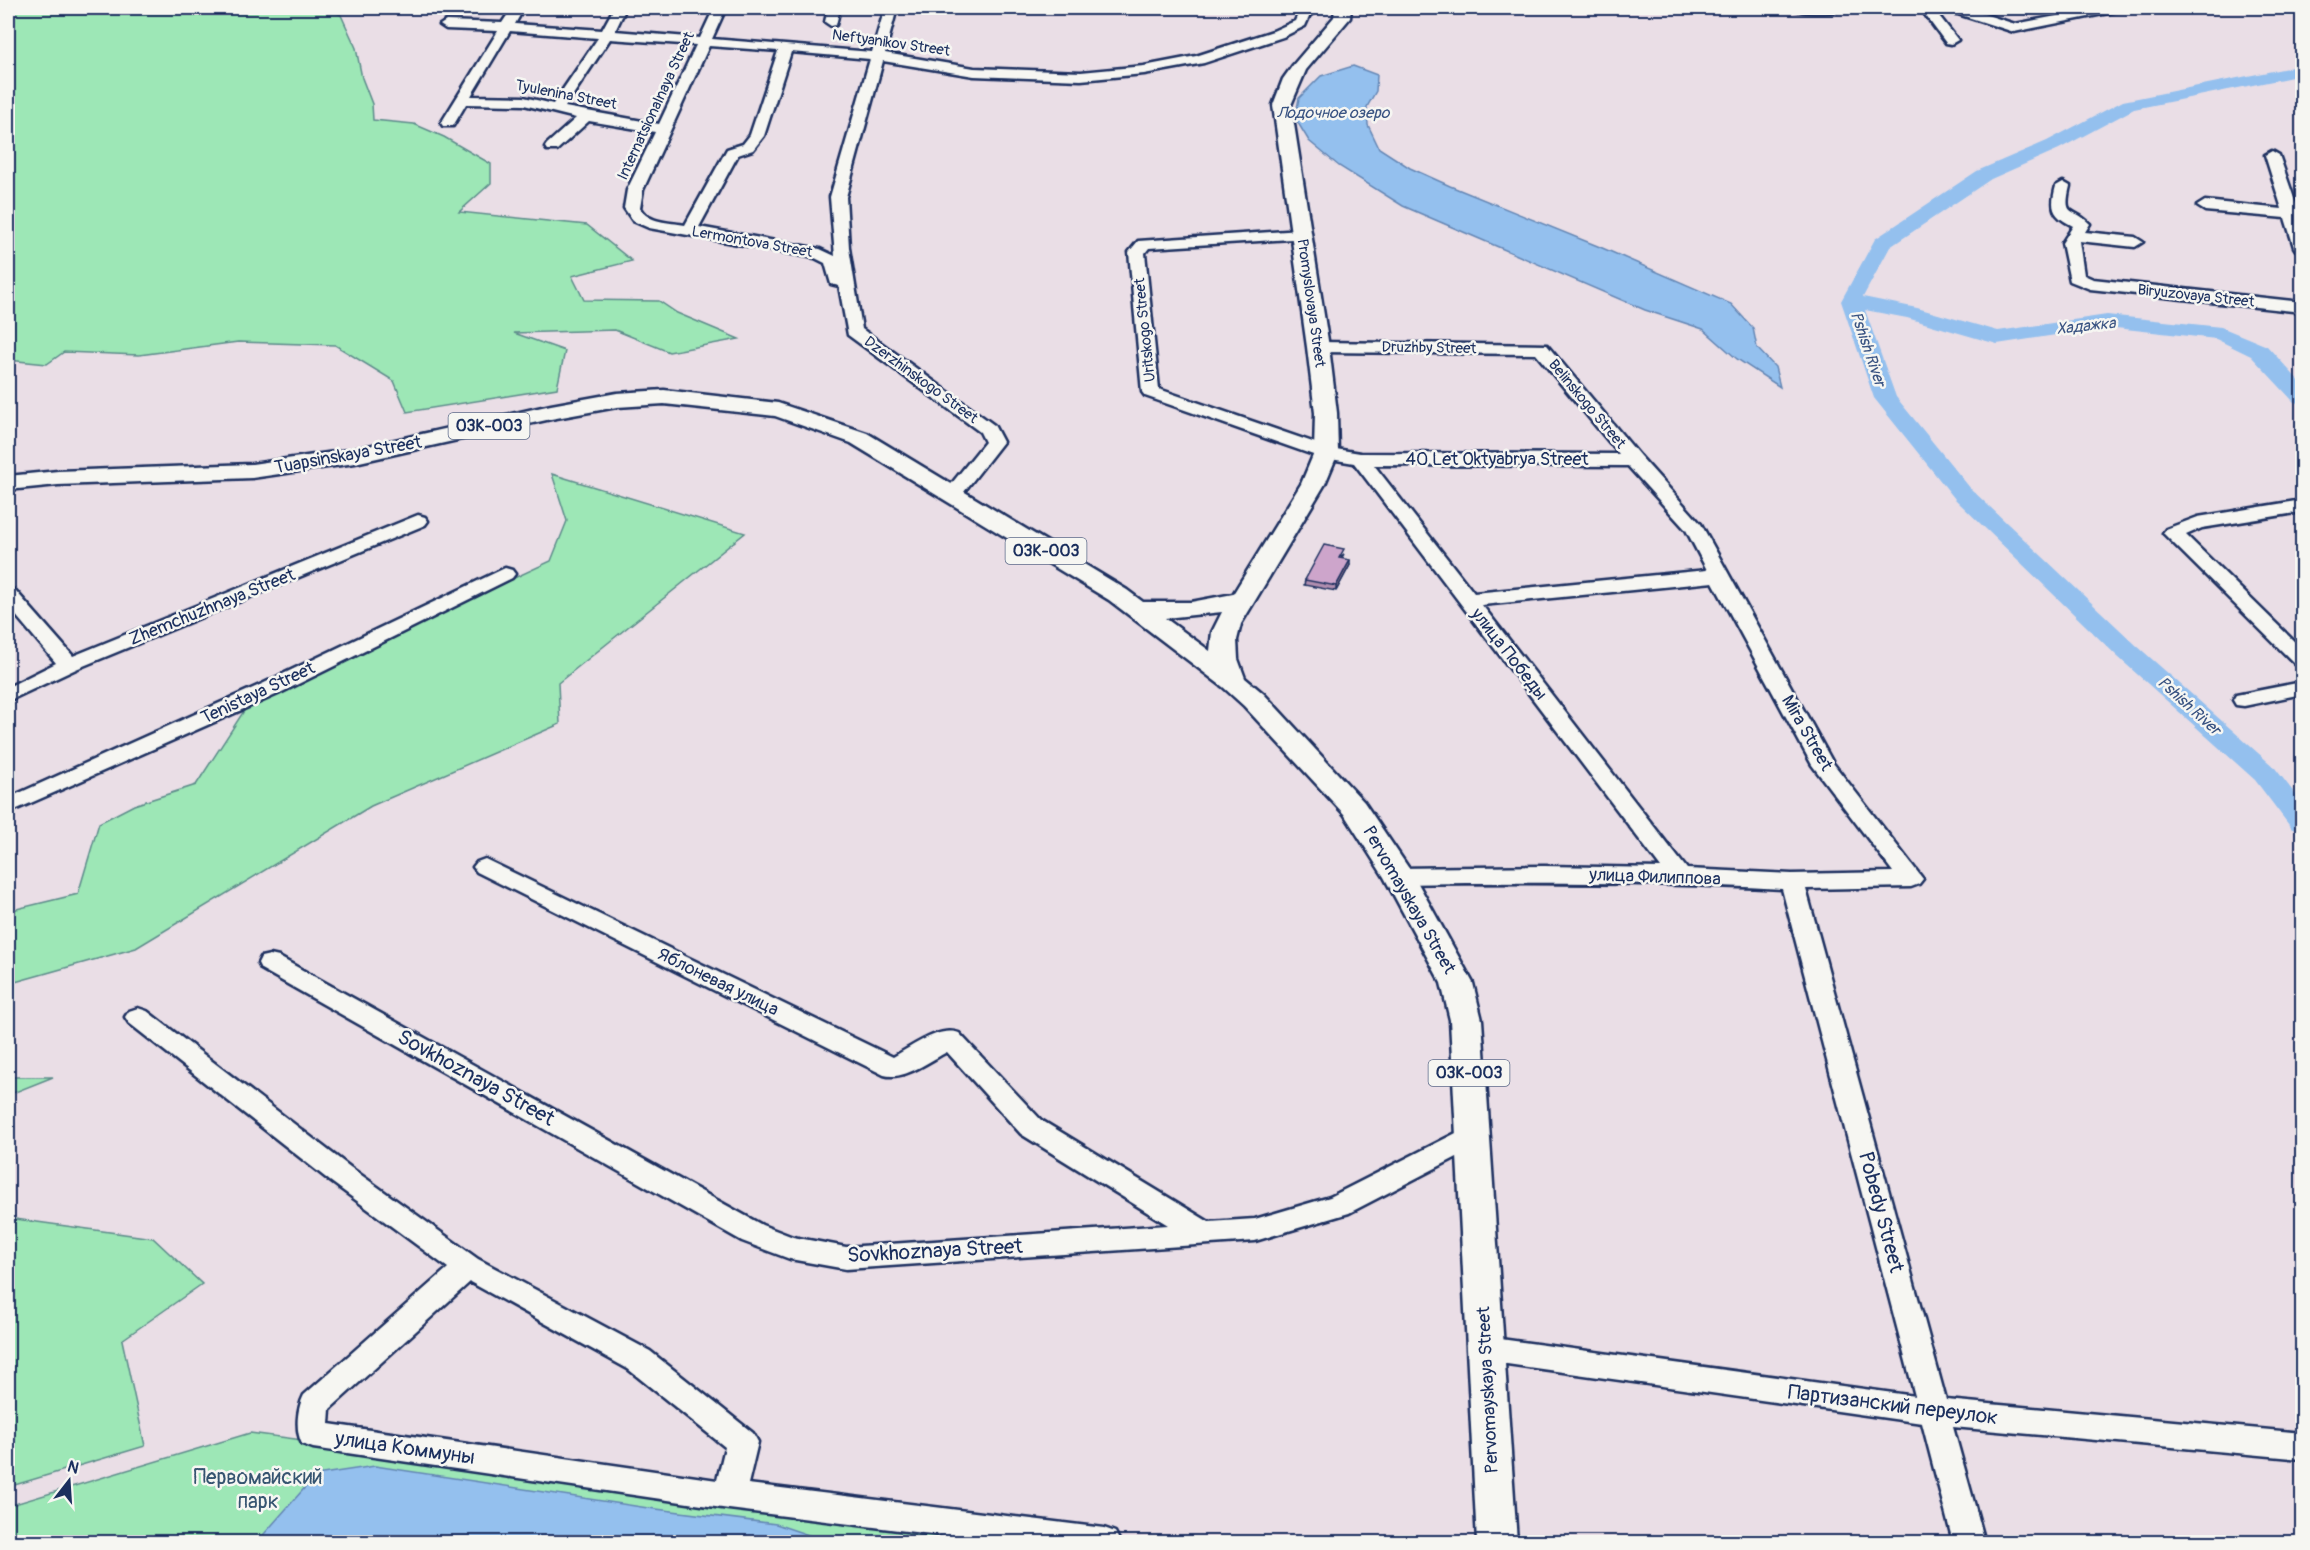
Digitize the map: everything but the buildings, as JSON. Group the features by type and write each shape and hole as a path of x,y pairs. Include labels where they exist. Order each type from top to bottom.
{"main road":[{"name":"Promyslovaya Street","path":"1233,681 1224,660 1222,642 1228,624 1313,484 1326,453 1326,413 1318,347 1282,105 1287,85 1302,61 1342,18 1343,8"},
{"name":"Tuapsinskaya Street","path":"8,483 58,478 252,471 355,456 551,412 616,400 664,397 778,410 859,438 953,494"},
{"name":"Pervomayskaya Street","path":"953,494 1137,609 1233,681 1254,700 1354,807 1399,876 1457,983 1466,1020 1497,1542"},
{"path":"1137,609 1195,610 1244,599"}],"street":[{"path":"448,123 518,8"},
{"path":"556,109 607,34 620,8"},
{"name":"Internatsionalnaya Street","path":"638,218 632,208 635,190 720,8"},
{"path":"831,22 834,8"},
{"name":"Dzerzhinskogo Street","path":"891,8 838,197 837,223 849,284 854,331 988,429 994,442 953,494"},
{"name":"Neftyanikov Street","path":"446,25 704,41 878,56 974,72 1081,76 1144,70 1199,60 1278,34 1300,23 1305,13 1317,8"},
{"path":"1798,8 1839,8"},
{"path":"1926,8 1951,40"},
{"path":"1937,8 1960,10 2014,27 2114,8"},
{"path":"690,230 732,152 748,147 757,136 786,48"},
{"name":"Tyulenina Street","path":"462,100 524,101 586,116 664,129"},
{"path":"552,147 586,116"},
{"path":"2272,154 2298,215 2302,247"},
{"path":"2063,186 2059,202 2065,216 2082,224 2074,236 2135,242"},
{"path":"2205,206 2298,215"},
{"name":"Lermontova Street","path":"638,218 649,223 820,254 832,261 837,281 849,284"},
{"name":"Uritskogo Street","path":"1302,235 1144,244 1137,252 1151,392 1326,453"},
{"name":"Biryuzovaya Street","path":"2074,236 2070,243 2076,278 2090,284 2302,307"},
{"name":"Druzhby Street","path":"1318,347 1541,349"},
{"name":"Belinskogo Street","path":"1541,349 1633,460"},
{"path":"1326,453 1360,459"},
{"name":"40 Let Oktyabrya Street","path":"1360,459 1633,460"},
{"name":"улица Победы","path":"1360,459 1680,876"},
{"name":"Mira Street","path":"1633,460 1694,528 1822,765 1911,879"},
{"path":"2302,506 2198,523 2173,533 2302,660"},
{"name":"Zhemchuzhnaya Street","path":"8,695 69,665 418,521"},
{"name":"Tenistaya Street","path":"8,806 270,689 505,574"},
{"path":"1467,600 1721,575"},
{"path":"8,594 69,665"},
{"path":"2244,700 2302,688"},
{"name":"Яблоневая улица","path":"485,867 894,1068 950,1039 1031,1127 1204,1233"},
{"name":"улица Филиппова","path":"1399,876 1544,874 1680,876 1792,882 1911,879"},
{"name":"Pobedy Street","path":"1792,882 1969,1542"},
{"name":"Sovkhoznaya Street","path":"270,963 752,1233 790,1248 846,1258 1255,1230 1339,1205 1474,1136"},
{"path":"138,1017 340,1174 468,1267 639,1360 742,1442 729,1495"},
{"name":"улица Коммуны","path":"468,1267 315,1404 313,1434 729,1495 1104,1542"},
{"name":"Партизанский переулок","path":"1486,1349 1935,1412 2302,1446"}],"green space":[{"path":"8,8 327,8 341,15 356,48 362,78 372,104 373,120 414,124 444,137 491,164 491,183 459,212 587,225 632,261 572,276 584,300 659,301 677,313 739,339 669,352 615,330 514,333 565,351 557,388 407,412 394,381 335,345 238,342 139,355 64,352 47,364 8,360"},
{"path":"552,474 745,533 558,683 560,724 371,806 136,948 8,984 8,911 78,894 99,823 134,805 196,785 251,700 551,561 567,521"},
{"path":"8,1077 53,1077 8,1095"},
{"path":"8,1218 153,1238 202,1284 122,1340 145,1446 8,1487"},
{"name":"Первомайский парк","path":"250,1433 1072,1542 8,1542 8,1506"}],"water":[{"name":"Лодочное озеро","path":"1353,66 1377,75 1376,91 1367,107 1368,125 1379,148 1410,168 1450,186 1600,247 1731,304 1753,328 1757,348 1775,367 1780,387 1737,359 1703,329 1645,310 1403,206 1339,166 1309,141 1295,118 1299,98 1321,76"},
{"path":"375,1466 648,1508 776,1524 829,1542 257,1542 316,1475"}],"waterway":[{"name":"Pshish River","path":"1851,301 1882,243 1984,175 2053,145 2129,105 2302,70"},
{"name":"Хадажка","path":"1851,301 1910,312 1997,338 2107,321 2221,333 2259,351 2302,397"},
{"name":"Pshish River","path":"1851,301 1885,398 1963,494 2127,651 2265,774 2302,822"}]}
